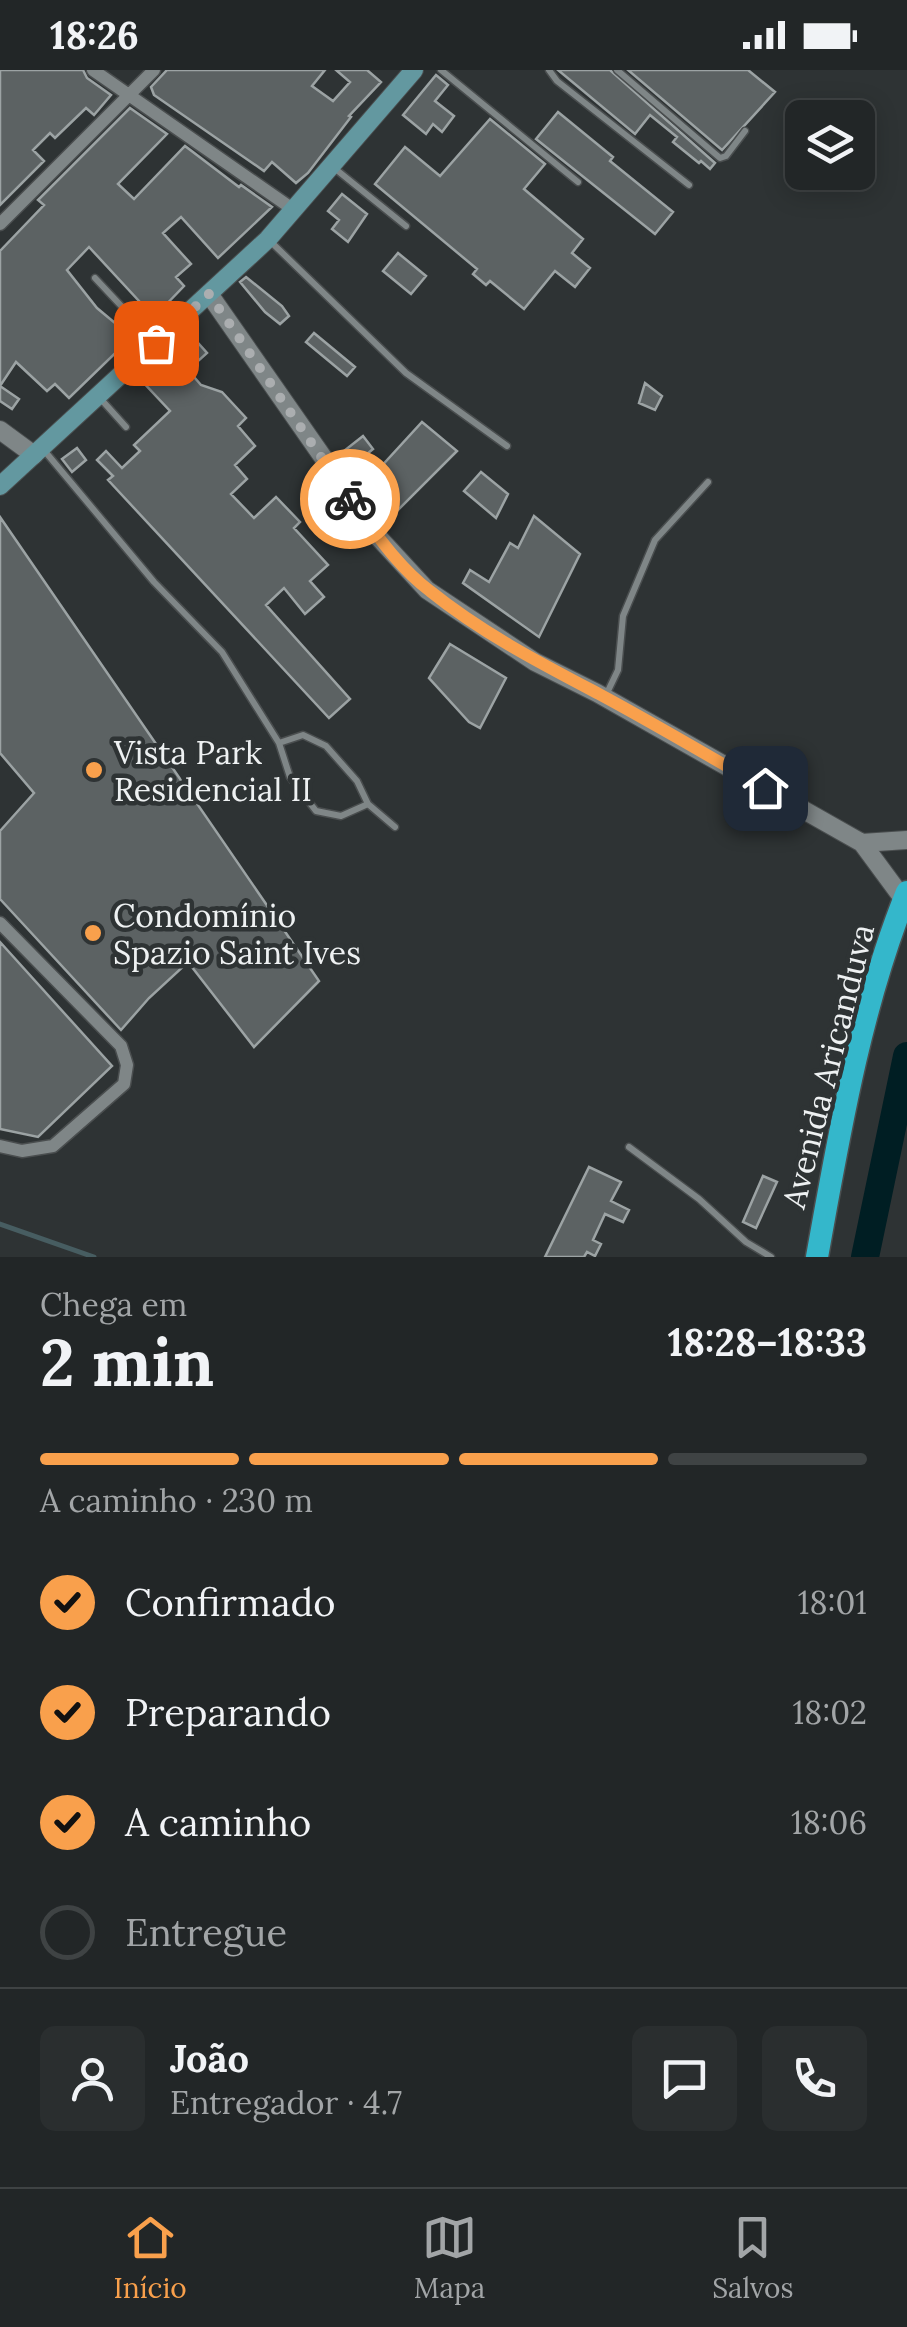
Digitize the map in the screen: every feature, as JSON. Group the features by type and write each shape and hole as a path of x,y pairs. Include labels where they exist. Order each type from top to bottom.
{"highway":[{"name":"Avenida Aricanduva","path":"817,1257 860,1047 906,896"}],"main road":[{"path":"0,486 268,239 414,70"}],"street":[{"path":"93,70 294,210"},
{"path":"0,224 154,70"},
{"path":"209,294 380,540 427,590 534,662 862,842 906,896"},
{"path":"0,430 38,452"},
{"path":"862,842 907,840"},
{"path":"0,924 121,1046 127,1065 124,1084 53,1146 22,1151 0,1146"}],"lane":[{"path":"441,70 578,182"},
{"path":"549,70 557,81 689,185"},
{"path":"617,70 720,158 726,156 745,131"},
{"path":"332,166 406,226"},
{"path":"268,239 406,373 507,446"},
{"path":"96,278 156,343"},
{"path":"98,396 126,427"},
{"path":"38,452 222,652 279,743 290,777 316,810 341,816 368,804"},
{"path":"604,697 618,670 623,616 655,540 708,482"},
{"path":"279,743 304,735 326,746 356,781 368,804 395,827"},
{"path":"629,1147 699,1199 746,1242 771,1257"}],"building":[{"path":"0,70 83,70 87,78 111,95 94,115 86,108 55,138 50,133 33,150 44,161 0,205"},
{"path":"167,70 325,70 312,86 333,101 350,82 336,70 367,70 381,82 296,183 272,162 264,171 154,95 151,87"},
{"path":"558,70 610,70 715,163 710,169 699,163 673,142 677,137 650,115 635,134"},
{"path":"628,70 748,70 775,92 722,150"},
{"path":"436,75 448,85 435,101 454,116 442,132 433,124 426,134 403,115"},
{"path":"130,108 167,134 118,184 134,199 185,146 272,207 218,258 181,217 163,233 191,264 176,277 184,286 156,315 89,247 67,270 97,308 115,323 120,318 135,334 69,398 55,384 47,391 16,362 0,386 0,251 44,205 38,200"},
{"path":"558,112 673,212 655,234 536,139"},
{"path":"490,119 545,164 524,189 583,239 572,253 590,268 575,287 555,271 524,309 490,281 486,285 473,274 477,269 375,184 405,147 440,176"},
{"path":"342,194 367,214 348,242 332,229 339,220 328,211"},
{"path":"398,253 426,276 411,294 383,271"},
{"path":"246,277 289,316 280,324 265,312 240,282"},
{"path":"314,333 355,367 347,376 306,342"},
{"path":"191,335 207,353 188,370 201,385 222,392 246,418 238,426 255,446 235,465 247,479 231,494 254,518 276,497 300,522 294,528 328,565 310,581 324,597 305,614 284,588 266,605 350,699 329,718 108,480 113,476 97,460 106,451 122,468 140,451 134,445 170,411 141,380 167,357 177,366 188,355 180,345"},
{"path":"645,383 662,396 655,410 639,403"},
{"path":"0,386 19,399 12,409 0,401"},
{"path":"422,422 457,451 396,512 367,482"},
{"path":"363,436 373,449 354,465 344,451"},
{"path":"77,448 86,460 72,472 62,459"},
{"path":"481,472 508,494 496,518 464,491"},
{"path":"534,516 580,554 539,637 463,583 470,570 489,582 510,543 518,548"},
{"name":"Vista Park Residencial II","path":"0,517 319,981 254,1047 188,962 121,1030 0,899 0,831 34,793 0,753"},
{"path":"450,644 506,678 480,728 469,722 429,678"},
{"path":"0,942 112,1066 38,1137 0,1129"},
{"path":"589,1167 621,1182 611,1201 629,1210 623,1222 605,1214 593,1240 601,1244 595,1256 587,1252 584,1257 545,1257"},
{"path":"763,1176 777,1182 756,1228 743,1222"}],"waterway":[{"path":"865,1257 907,1056"},
{"path":"0,1224 94,1257"}],"way so far":[{"path":"156,343 209,294 350,499"}],"place":[{"name":"Vista Park Residencial II","path":"94,770"},
{"name":"Condomínio Spazio Saint Ives","path":"93,933"}],"route":[{"path":"350,499 380,540 427,590 481,628 534,662 765,788"}]}
